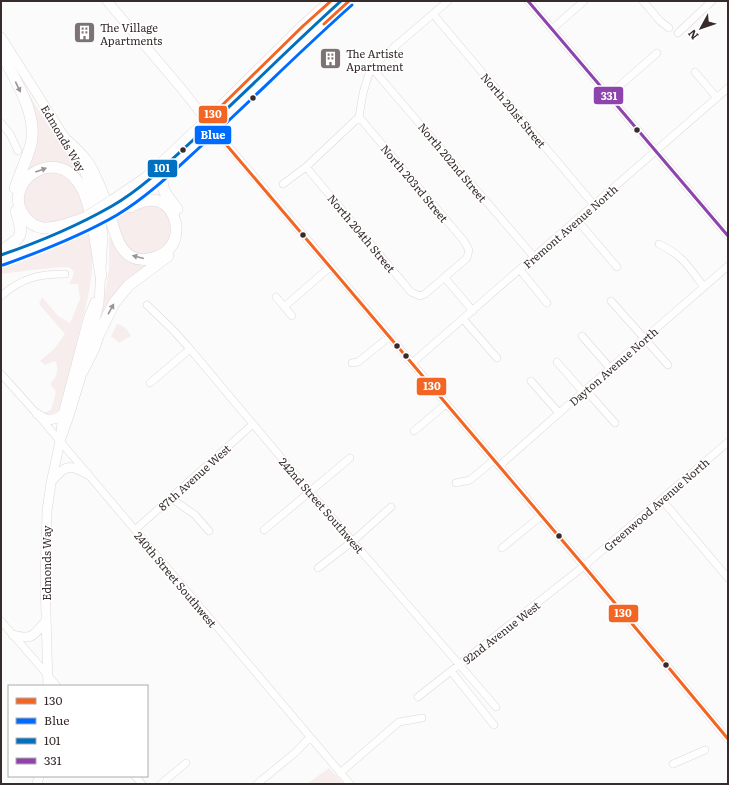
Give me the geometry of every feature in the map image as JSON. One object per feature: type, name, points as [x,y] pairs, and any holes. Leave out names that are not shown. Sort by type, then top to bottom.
[{"type":"highway","points":[[1,260],[30,250],[141,192],[162,175],[303,26],[331,1]]},
{"type":"highway","points":[[114,205],[210,124],[224,119],[299,46],[350,1]]},
{"type":"highway","points":[[1,52],[26,103],[31,117],[32,126],[31,144],[15,189],[15,204],[21,234],[15,242],[1,251]]},
{"type":"highway","points":[[67,141],[85,157],[94,173],[107,206],[117,240],[126,253],[139,258],[151,258],[164,253],[174,241],[177,231],[176,223],[173,215],[165,204],[152,200],[144,200],[121,210],[114,205]]},
{"type":"highway","points":[[86,221],[50,228],[43,228],[36,225],[26,218],[21,211],[19,197],[21,187],[32,173],[50,167],[62,170],[76,179],[82,189],[90,212],[101,276]]},
{"type":"highway","points":[[83,370],[107,316],[118,298],[129,285],[170,255],[180,240],[183,225],[181,216],[165,192],[162,185],[162,175]]},
{"type":"highway","points":[[1,251],[86,221]]},
{"type":"main road","points":[[108,1],[210,124]]},
{"type":"main road","points":[[332,16],[334,7],[340,1]]},
{"type":"main road","name":"Edmonds Way","points":[[1,37],[82,165],[97,203],[103,235],[99,303],[83,370],[60,441],[50,483],[46,525],[45,578],[48,685]]},
{"type":"main road","name":"Edmonds Way","points":[[60,441],[63,414],[93,304],[99,295]]},
{"type":"main road","points":[[37,414],[49,420],[54,420],[63,414]]},
{"type":"main road","points":[[50,483],[59,472],[68,467],[78,468],[87,474]]},
{"type":"main road","points":[[13,635],[27,638],[34,635],[46,621]]},
{"type":"street","points":[[283,184],[306,167],[359,117],[363,93],[371,66],[448,1]]},
{"type":"street","points":[[528,1],[728,236]]},
{"type":"street","points":[[552,29],[584,1]]},
{"type":"street","points":[[643,1],[660,21],[669,28]]},
{"type":"street","points":[[678,33],[712,1]]},
{"type":"street","name":"North 201st Street","points":[[433,14],[594,205]]},
{"type":"street","points":[[609,95],[657,53]]},
{"type":"street","name":"North 202nd Street","points":[[371,66],[534,257]]},
{"type":"street","points":[[695,72],[717,98]]},
{"type":"street","name":"Fremont Avenue North","points":[[412,363],[728,88]]},
{"type":"street","name":"North 203rd Street","points":[[359,117],[464,241],[469,250],[467,258],[445,278]]},
{"type":"street","points":[[1,123],[10,134],[18,151]]},
{"type":"street","points":[[210,124],[584,566],[728,739]]},
{"type":"street","name":"North 204th Street","points":[[306,167],[411,292],[420,296],[426,294],[445,278]]},
{"type":"street","points":[[577,220],[617,266]]},
{"type":"street","points":[[659,244],[672,250],[680,257],[704,287]]},
{"type":"street","points":[[284,307],[330,266]]},
{"type":"street","name":"Dayton Avenue North","points":[[499,466],[728,266]]},
{"type":"street","points":[[520,270],[547,303]]},
{"type":"street","points":[[1,296],[19,283],[29,278],[46,274],[65,274]]},
{"type":"street","points":[[445,278],[473,311]]},
{"type":"street","points":[[276,297],[292,316]]},
{"type":"street","points":[[611,301],[668,365]]},
{"type":"street","name":"242nd Street Southwest","points":[[147,304],[190,349],[310,492],[496,707]]},
{"type":"street","points":[[463,319],[497,358]]},
{"type":"street","points":[[582,336],[610,368]]},
{"type":"street","points":[[352,363],[358,362],[390,337]]},
{"type":"street","points":[[150,383],[190,349]]},
{"type":"street","points":[[557,362],[583,392],[591,396],[615,423]]},
{"type":"street","name":"240th Street Southwest","points":[[1,374],[60,441],[350,784]]},
{"type":"street","points":[[531,381],[558,413]]},
{"type":"street","points":[[414,431],[446,404]]},
{"type":"street","name":"87th Avenue West","points":[[135,530],[253,424]]},
{"type":"street","name":"Greenwood Avenue North","points":[[584,566],[728,442]]},
{"type":"street","points":[[264,530],[350,458]]},
{"type":"street","points":[[456,483],[470,480],[494,460]]},
{"type":"street","points":[[171,498],[195,515],[209,531]]},
{"type":"street","points":[[662,500],[728,578]]},
{"type":"street","points":[[318,568],[353,541],[391,507]]},
{"type":"street","points":[[502,548],[541,516]]},
{"type":"street","name":"92nd Avenue West","points":[[418,697],[584,566]]},
{"type":"street","points":[[1,621],[56,685]]},
{"type":"street","points":[[451,671],[494,725]]},
{"type":"street","points":[[340,773],[399,722],[422,718]]},
{"type":"street","points":[[257,784],[296,752],[310,737]]},
{"type":"street","points":[[673,764],[705,750]]},
{"type":"street","points":[[161,784],[186,763]]},
{"type":"shaded area","points":[[28,93],[70,159],[79,176],[75,174],[29,172],[25,168],[31,154]]},
{"type":"shaded area","points":[[53,172],[61,174],[72,181],[79,192],[86,212],[61,222],[45,224],[30,216],[26,211],[24,206],[25,193],[31,182],[36,177]]},
{"type":"shaded area","points":[[145,204],[158,206],[165,211],[171,224],[170,239],[161,251],[144,256],[127,249],[114,218]]},
{"type":"shaded area","points":[[90,229],[92,272],[88,297],[61,407],[54,413],[47,414],[44,413],[51,410],[56,392],[50,384],[56,376],[57,367],[55,361],[45,365],[40,361],[54,349],[65,334],[39,304],[42,297],[58,316],[70,323],[80,299],[78,284],[69,284],[74,274],[70,268],[66,267],[1,274],[1,267],[44,251]]},
{"type":"shaded area","points":[[109,237],[152,263],[104,313],[102,312],[109,269]]},
{"type":"shaded area","points":[[117,324],[126,328],[131,336],[119,343],[111,336]]},
{"type":"shaded area","points":[[329,768],[344,784],[307,784]]},
{"type":"transit line","name":"130","points":[[331,1],[303,26],[207,120],[218,135],[584,566],[728,739]]},
{"type":"transit line","name":"101","points":[[1,255],[72,227],[112,206],[133,192],[163,168],[210,125],[341,1]]},
{"type":"transit line","name":"130","points":[[324,24],[349,1]]},
{"type":"transit line","name":"331","points":[[528,1],[728,236]]},
{"type":"transit line","name":"Blue","points":[[3,265],[47,249],[89,230],[117,215],[139,200],[160,184],[352,5]]},
{"type":"place","name":"The Village Apartments","points":[[84,33]]},
{"type":"place","name":"The Artiste Apartment","points":[[330,59]]}]
